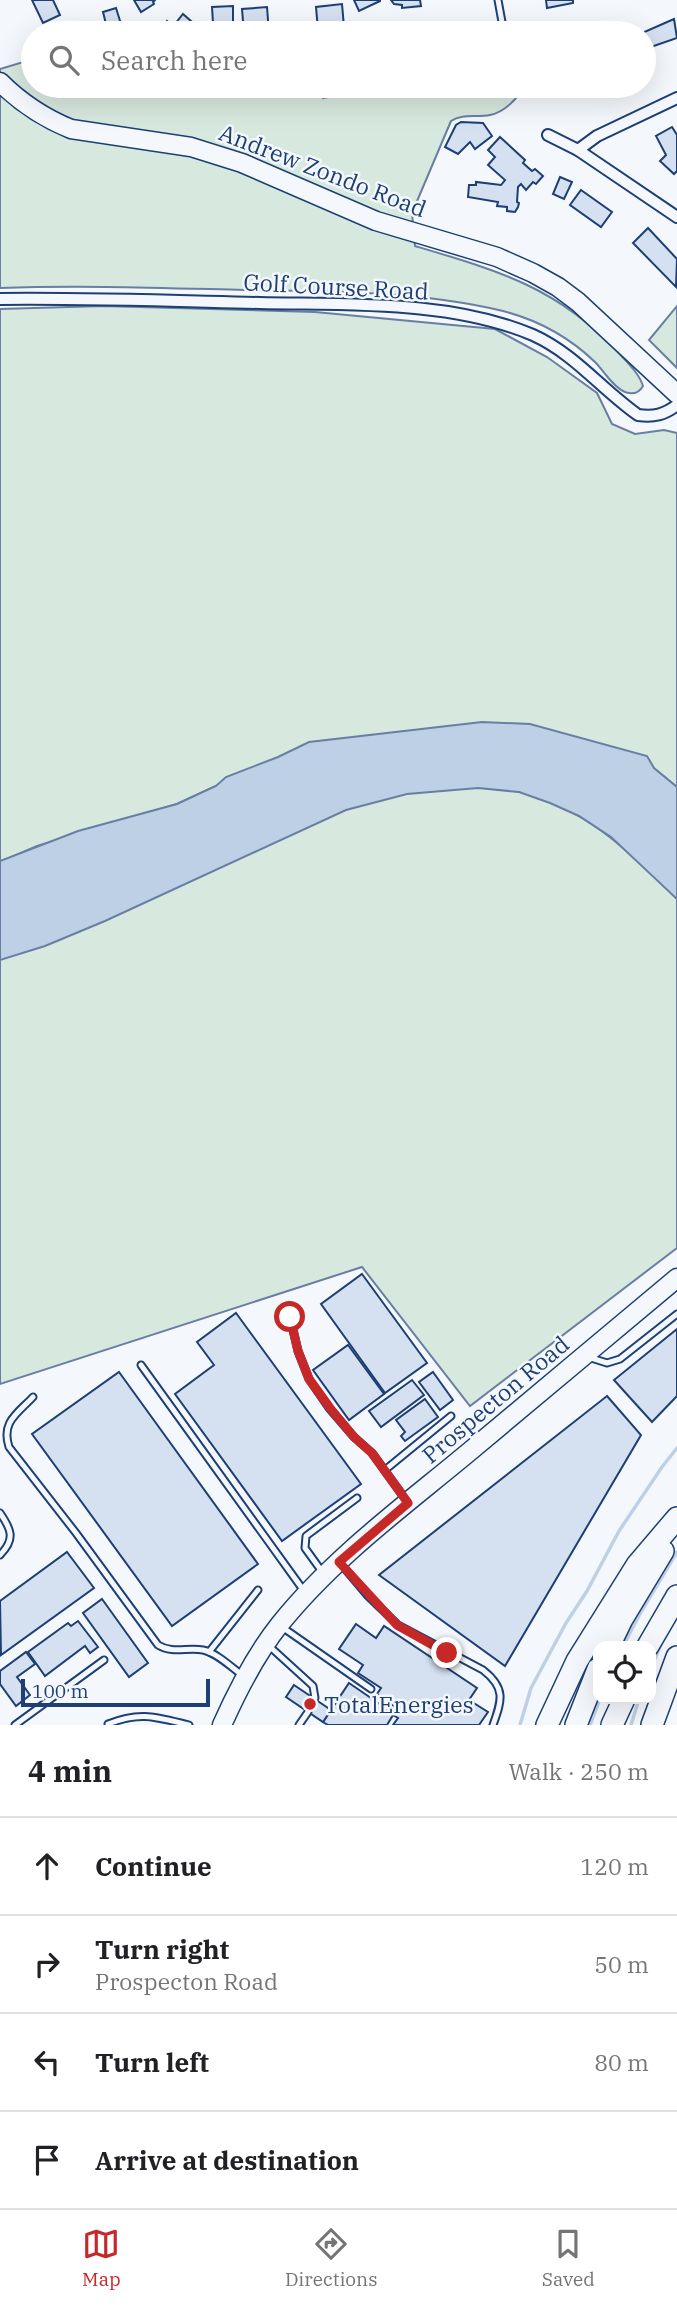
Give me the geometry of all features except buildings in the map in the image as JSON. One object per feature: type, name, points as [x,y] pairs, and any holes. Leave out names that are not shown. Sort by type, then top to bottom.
[{"type":"highway","points":[[547,1725],[577,1661],[637,1565],[677,1518]]},
{"type":"highway","points":[[611,1641],[677,1528]]},
{"type":"highway","points":[[652,1641],[677,1596]]},
{"type":"highway","points":[[652,1725],[677,1657]]},
{"type":"highway","points":[[576,1725],[593,1682]]},
{"type":"highway","points":[[612,1725],[622,1704]]},
{"type":"main road","name":"Andrew Zondo Road","points":[[0,82],[29,107],[71,129],[191,147],[229,159],[376,221],[497,257],[533,273],[578,302],[677,394]]},
{"type":"main road","name":"Prospecton Road","points":[[222,1725],[245,1677],[266,1643],[324,1575],[677,1279]]},
{"type":"street","points":[[578,150],[597,136],[677,98]]},
{"type":"street","points":[[548,135],[578,150],[677,217]]},
{"type":"street","name":"Golf Course Road","points":[[0,299],[176,300],[387,306],[451,314],[494,322],[531,334],[558,347],[638,415],[652,417],[667,413],[677,405]]},
{"type":"lane","points":[[498,0],[502,21]]},
{"type":"lane","points":[[585,1355],[600,1362],[614,1362],[677,1314]]},
{"type":"lane","points":[[290,1317],[298,1351],[309,1379],[330,1408],[385,1470],[408,1503]]},
{"type":"lane","points":[[141,1365],[306,1593]]},
{"type":"lane","points":[[33,1397],[8,1423],[6,1430],[9,1447],[158,1646],[175,1651],[209,1652],[245,1677]]},
{"type":"lane","points":[[385,1470],[451,1416]]},
{"type":"lane","points":[[324,1575],[305,1548],[306,1536],[356,1498]]},
{"type":"lane","points":[[0,1513],[10,1528],[10,1542],[0,1555]]},
{"type":"lane","points":[[339,1562],[397,1625],[483,1670],[494,1679],[500,1698],[493,1725]]},
{"type":"lane","points":[[209,1652],[258,1590]]},
{"type":"lane","points":[[279,1625],[371,1689]]},
{"type":"lane","points":[[266,1643],[313,1686],[315,1698]]},
{"type":"lane","points":[[15,1725],[104,1660]]},
{"type":"lane","points":[[301,1725],[308,1712]]},
{"type":"lane","points":[[108,1724],[129,1716],[158,1717],[189,1725]]},
{"type":"shaded area","points":[[21,63],[21,98],[516,98],[496,113],[460,117],[451,121],[412,213],[415,246],[499,273],[548,296],[594,329],[632,367],[643,386],[633,393],[621,390],[575,345],[528,319],[503,311],[439,299],[309,291],[0,288],[0,69]]},
{"type":"shaded area","points":[[103,306],[315,312],[495,329],[547,357],[597,393],[612,424],[635,434],[664,430],[677,433],[677,787],[646,762],[246,772],[177,804],[37,846],[0,862],[0,309]]},
{"type":"shaded area","points":[[677,306],[677,368],[649,340]]},
{"type":"shaded area","points":[[451,786],[520,792],[566,809],[606,834],[677,899],[677,1248],[470,1406],[362,1267],[0,1384],[0,957],[216,859],[384,794]]},
{"type":"water","points":[[482,722],[530,724],[647,756],[654,768],[677,787],[677,899],[611,837],[579,816],[550,803],[519,792],[478,788],[407,794],[346,810],[105,921],[45,946],[0,960],[0,861],[78,831],[177,804],[216,786],[226,777],[309,742]]},
{"type":"waterway","points":[[520,1725],[531,1688],[566,1623],[587,1591],[619,1531],[677,1448]]},
{"type":"waterway","points":[[626,1641],[677,1552]]},
{"type":"waterway","points":[[656,1656],[661,1644]]},
{"type":"waterway","points":[[590,1725],[598,1704]]},
{"type":"waterway","points":[[631,1725],[637,1704]]},
{"type":"place","name":"TotalEnergies","points":[[310,1704]]},
{"type":"route","points":[[290,1317],[298,1351],[309,1379],[354,1437],[372,1453],[408,1503],[339,1562],[397,1625],[447,1653]]}]
